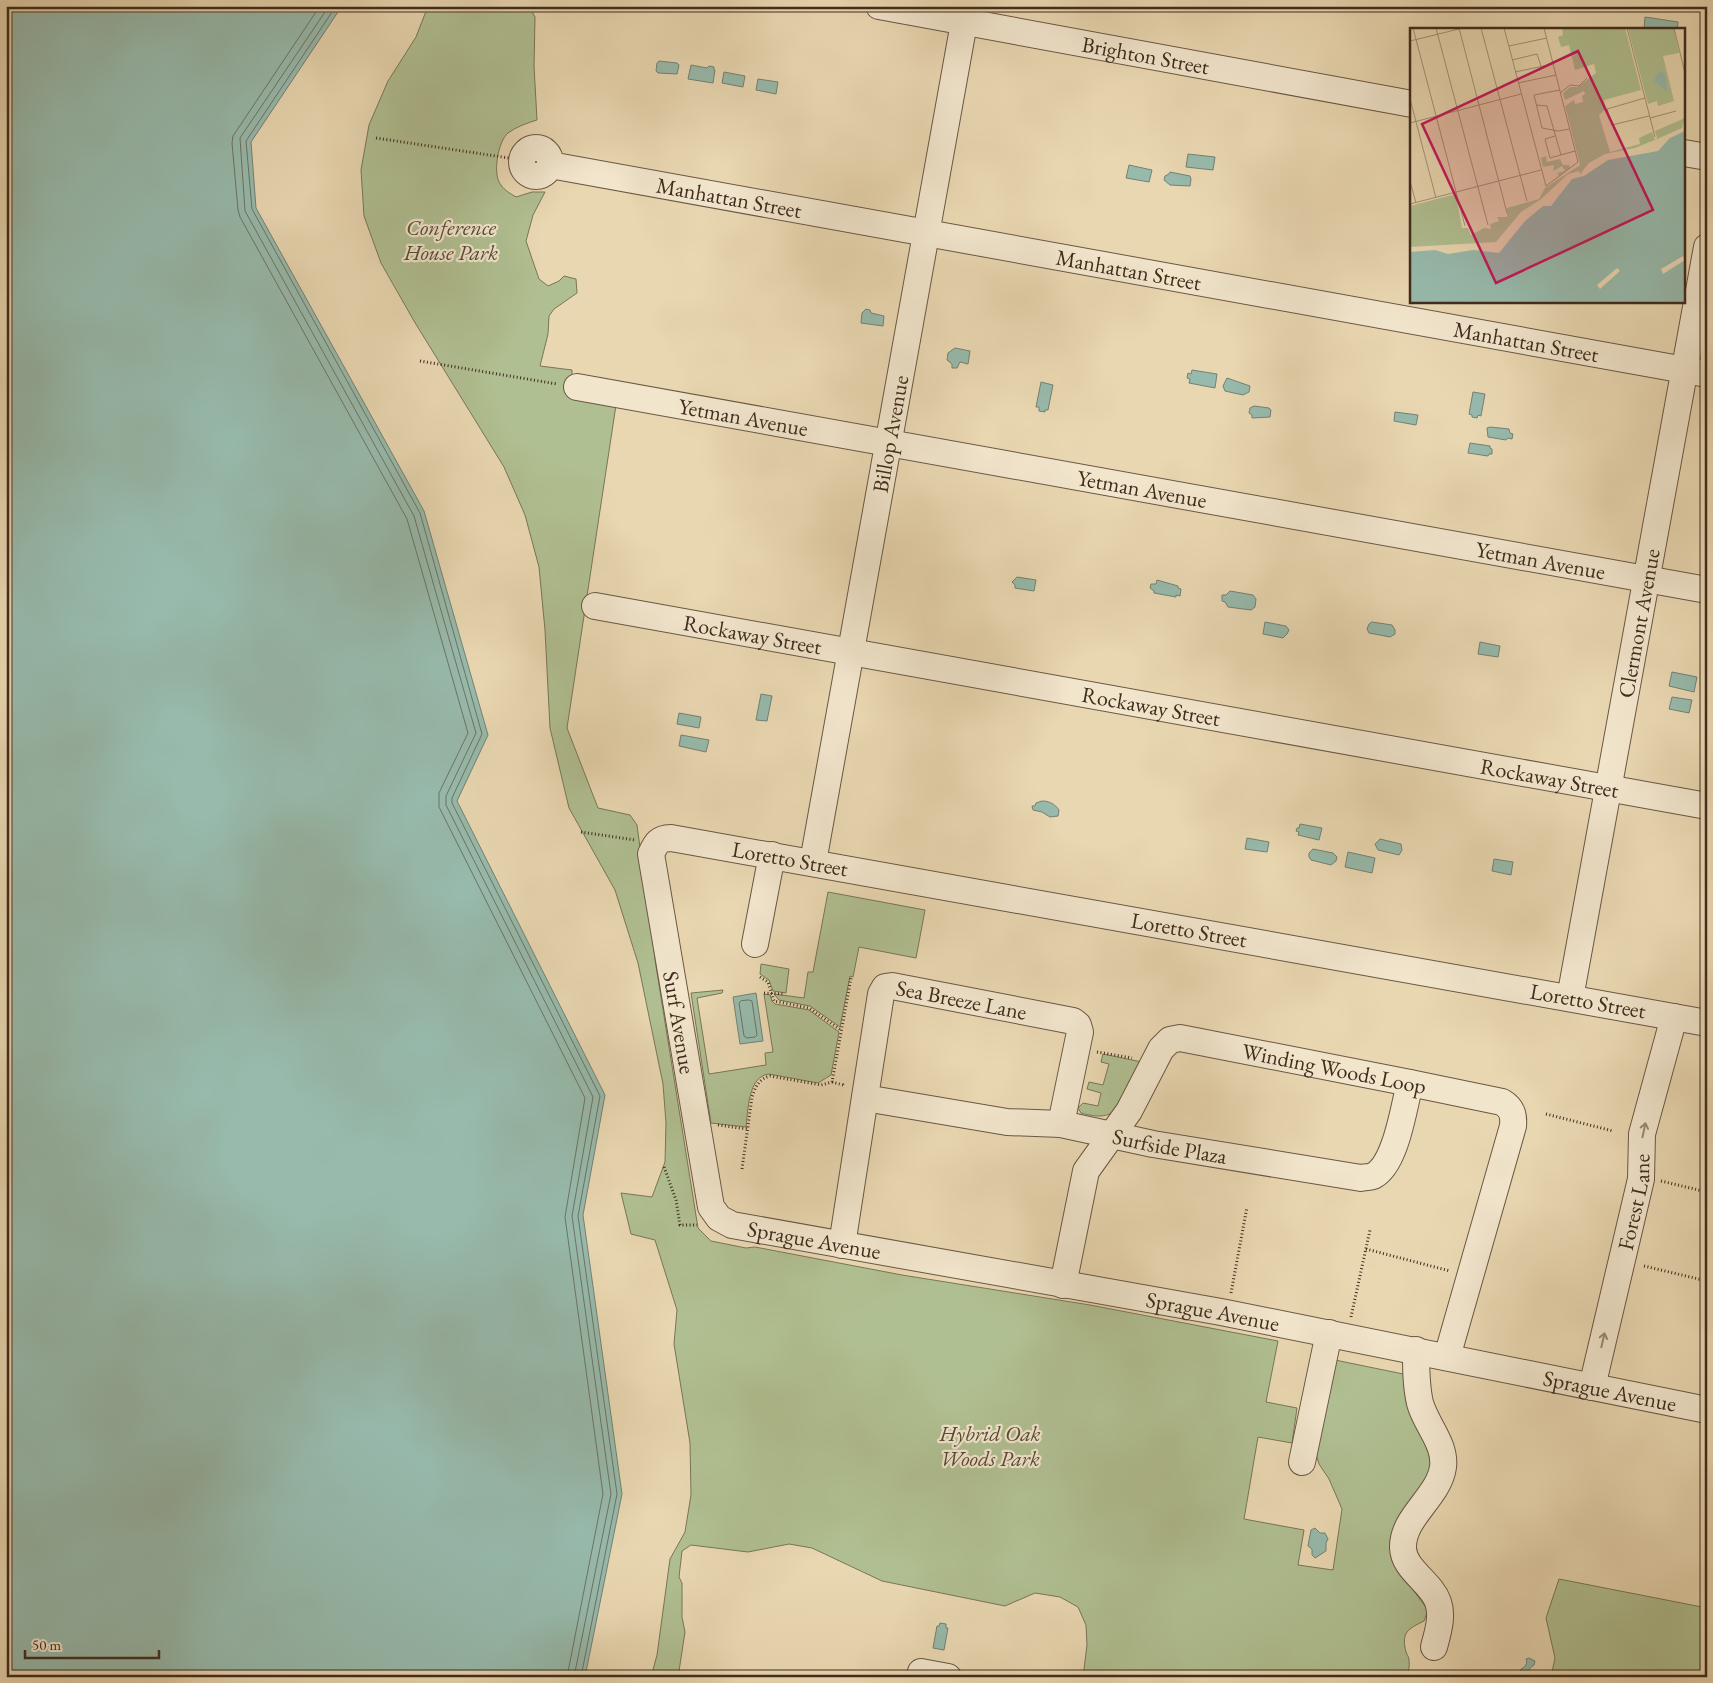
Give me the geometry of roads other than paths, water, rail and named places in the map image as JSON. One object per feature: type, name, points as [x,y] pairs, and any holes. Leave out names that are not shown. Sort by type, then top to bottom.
[{"type":"street","name":"Brighton Street","points":[[878,6],[966,15],[1410,104]]},
{"type":"street","name":"Billop Avenue","points":[[813,862],[966,15]]},
{"type":"street","points":[[1686,153],[1707,157]]},
{"type":"street","name":"Manhattan Street","points":[[550,165],[1696,372]]},
{"type":"street","name":"Clermont Avenue","points":[[1570,998],[1646,579],[1696,372],[1707,247]]},
{"type":"street","name":"Yetman Avenue","points":[[577,387],[1707,590]]},
{"type":"street","name":"Rockaway Street","points":[[595,606],[1707,806]]},
{"type":"street","name":"Loretto Street","points":[[663,840],[813,862],[1707,1023]]},
{"type":"street","name":"Surf Avenue","points":[[663,840],[652,854],[711,1207],[719,1218]]},
{"type":"street","points":[[756,944],[772,855]]},
{"type":"street","name":"Sea Breeze Lane","points":[[842,1245],[881,994],[885,987],[892,986],[1073,1021],[1078,1025],[1080,1032],[1061,1124]]},
{"type":"street","name":"Forest Lane","points":[[1592,1387],[1641,1179],[1642,1134],[1674,1017]]},
{"type":"street","name":"Winding Woods Loop","points":[[1063,1285],[1086,1171],[1129,1111],[1161,1049],[1170,1040],[1180,1038],[1502,1102],[1512,1111],[1514,1118],[1513,1126],[1447,1357]]},
{"type":"street","name":"Surfside Plaza","points":[[865,1098],[1006,1122],[1061,1124],[1153,1144],[1362,1178],[1373,1176],[1383,1168],[1392,1153],[1410,1083]]},
{"type":"street","name":"Sprague Avenue","points":[[719,1218],[732,1225],[1221,1312],[1592,1387],[1706,1405]]},
{"type":"street","points":[[1302,1462],[1329,1333]]},
{"type":"street","points":[[1416,1350],[1420,1404],[1442,1450],[1444,1464],[1439,1481],[1410,1524],[1403,1547],[1404,1555],[1432,1591],[1438,1603],[1439,1625],[1434,1647]]},
{"type":"street","points":[[921,1675],[948,1677]]},
{"type":"water","points":[[6,6],[342,6],[251,142],[256,208],[424,511],[488,735],[457,801],[605,1095],[583,1215],[622,1494],[585,1677],[6,1677]]},
{"type":"water","points":[[1645,17],[1678,22],[1677,28],[1644,28]]},
{"type":"water","points":[[659,61],[677,63],[679,65],[677,74],[658,73],[656,71]]},
{"type":"water","points":[[691,65],[707,68],[709,66],[714,67],[713,83],[688,79]]},
{"type":"water","points":[[724,72],[745,76],[743,87],[722,83]]},
{"type":"water","points":[[758,79],[778,82],[776,94],[756,90]]},
{"type":"water","points":[[1188,154],[1215,157],[1213,170],[1186,167]]},
{"type":"water","points":[[1129,165],[1152,170],[1149,182],[1126,178]]},
{"type":"water","points":[[1170,172],[1190,176],[1190,186],[1170,185],[1164,180],[1165,176]]},
{"type":"water","points":[[866,309],[870,310],[871,313],[884,316],[883,326],[861,323],[862,313]]},
{"type":"water","points":[[955,348],[970,351],[968,364],[960,362],[957,368],[952,368],[952,364],[947,360],[948,353]]},
{"type":"water","points":[[1192,370],[1217,374],[1215,388],[1189,383],[1188,373],[1191,374]]},
{"type":"water","points":[[1227,378],[1250,386],[1249,392],[1243,395],[1225,391],[1223,386]]},
{"type":"water","points":[[1041,382],[1053,385],[1048,410],[1045,410],[1045,412],[1039,411],[1039,407],[1036,407]]},
{"type":"water","points":[[1473,392],[1485,394],[1481,416],[1478,415],[1477,418],[1469,414]]},
{"type":"water","points":[[1254,406],[1269,408],[1271,410],[1270,417],[1252,418],[1252,415],[1249,413],[1250,408]]},
{"type":"water","points":[[1395,412],[1418,415],[1416,425],[1394,421]]},
{"type":"water","points":[[1487,428],[1509,429],[1510,433],[1513,434],[1512,439],[1488,437]]},
{"type":"water","points":[[1470,443],[1490,446],[1492,454],[1488,456],[1468,453]]},
{"type":"water","points":[[1017,577],[1036,580],[1034,591],[1015,588],[1012,582]]},
{"type":"water","points":[[1157,580],[1178,586],[1181,589],[1180,596],[1154,593],[1150,588],[1151,584],[1156,584]]},
{"type":"water","points":[[1230,591],[1253,595],[1256,599],[1255,607],[1251,610],[1228,607],[1222,601],[1222,595],[1226,595]]},
{"type":"water","points":[[1265,622],[1286,626],[1289,630],[1283,638],[1263,634]]},
{"type":"water","points":[[1372,622],[1392,625],[1395,634],[1390,637],[1369,633],[1367,629]]},
{"type":"water","points":[[1480,642],[1500,646],[1498,657],[1478,654]]},
{"type":"water","points":[[1672,672],[1697,677],[1694,692],[1669,686]]},
{"type":"water","points":[[761,694],[772,696],[767,721],[756,720]]},
{"type":"water","points":[[1672,697],[1692,700],[1689,713],[1669,709]]},
{"type":"water","points":[[679,713],[701,717],[699,728],[677,724]]},
{"type":"water","points":[[681,735],[709,740],[706,752],[679,746]]},
{"type":"water","points":[[1042,801],[1056,806],[1059,810],[1058,816],[1050,817],[1042,812],[1033,810],[1032,806]]},
{"type":"water","points":[[1300,824],[1322,828],[1319,840],[1298,835],[1299,832],[1296,831]]},
{"type":"water","points":[[1247,838],[1269,842],[1267,852],[1245,849]]},
{"type":"water","points":[[1380,839],[1401,844],[1402,850],[1399,855],[1378,850],[1375,844]]},
{"type":"water","points":[[1313,849],[1333,853],[1337,857],[1336,861],[1331,865],[1311,860],[1309,853]]},
{"type":"water","points":[[1348,852],[1375,858],[1372,873],[1345,867]]},
{"type":"water","points":[[1494,859],[1513,862],[1511,875],[1492,871]]},
{"type":"water","points":[[756,993],[763,1041],[740,1044],[733,997]]},
{"type":"water","points":[[1315,1528],[1320,1533],[1325,1533],[1328,1539],[1326,1551],[1315,1558],[1312,1555],[1312,1549],[1308,1546],[1311,1530]]},
{"type":"water","points":[[940,1623],[946,1624],[946,1628],[948,1628],[944,1650],[933,1648],[937,1626]]},
{"type":"water","points":[[1529,1658],[1535,1661],[1534,1665],[1529,1669],[1530,1677],[1518,1677],[1521,1669],[1526,1664],[1526,1659]]},
{"type":"park label","name":"Conference House Park","points":[[451,240]]},
{"type":"park label","name":"Hybrid Oak Woods Park","points":[[990,1446]]}]
